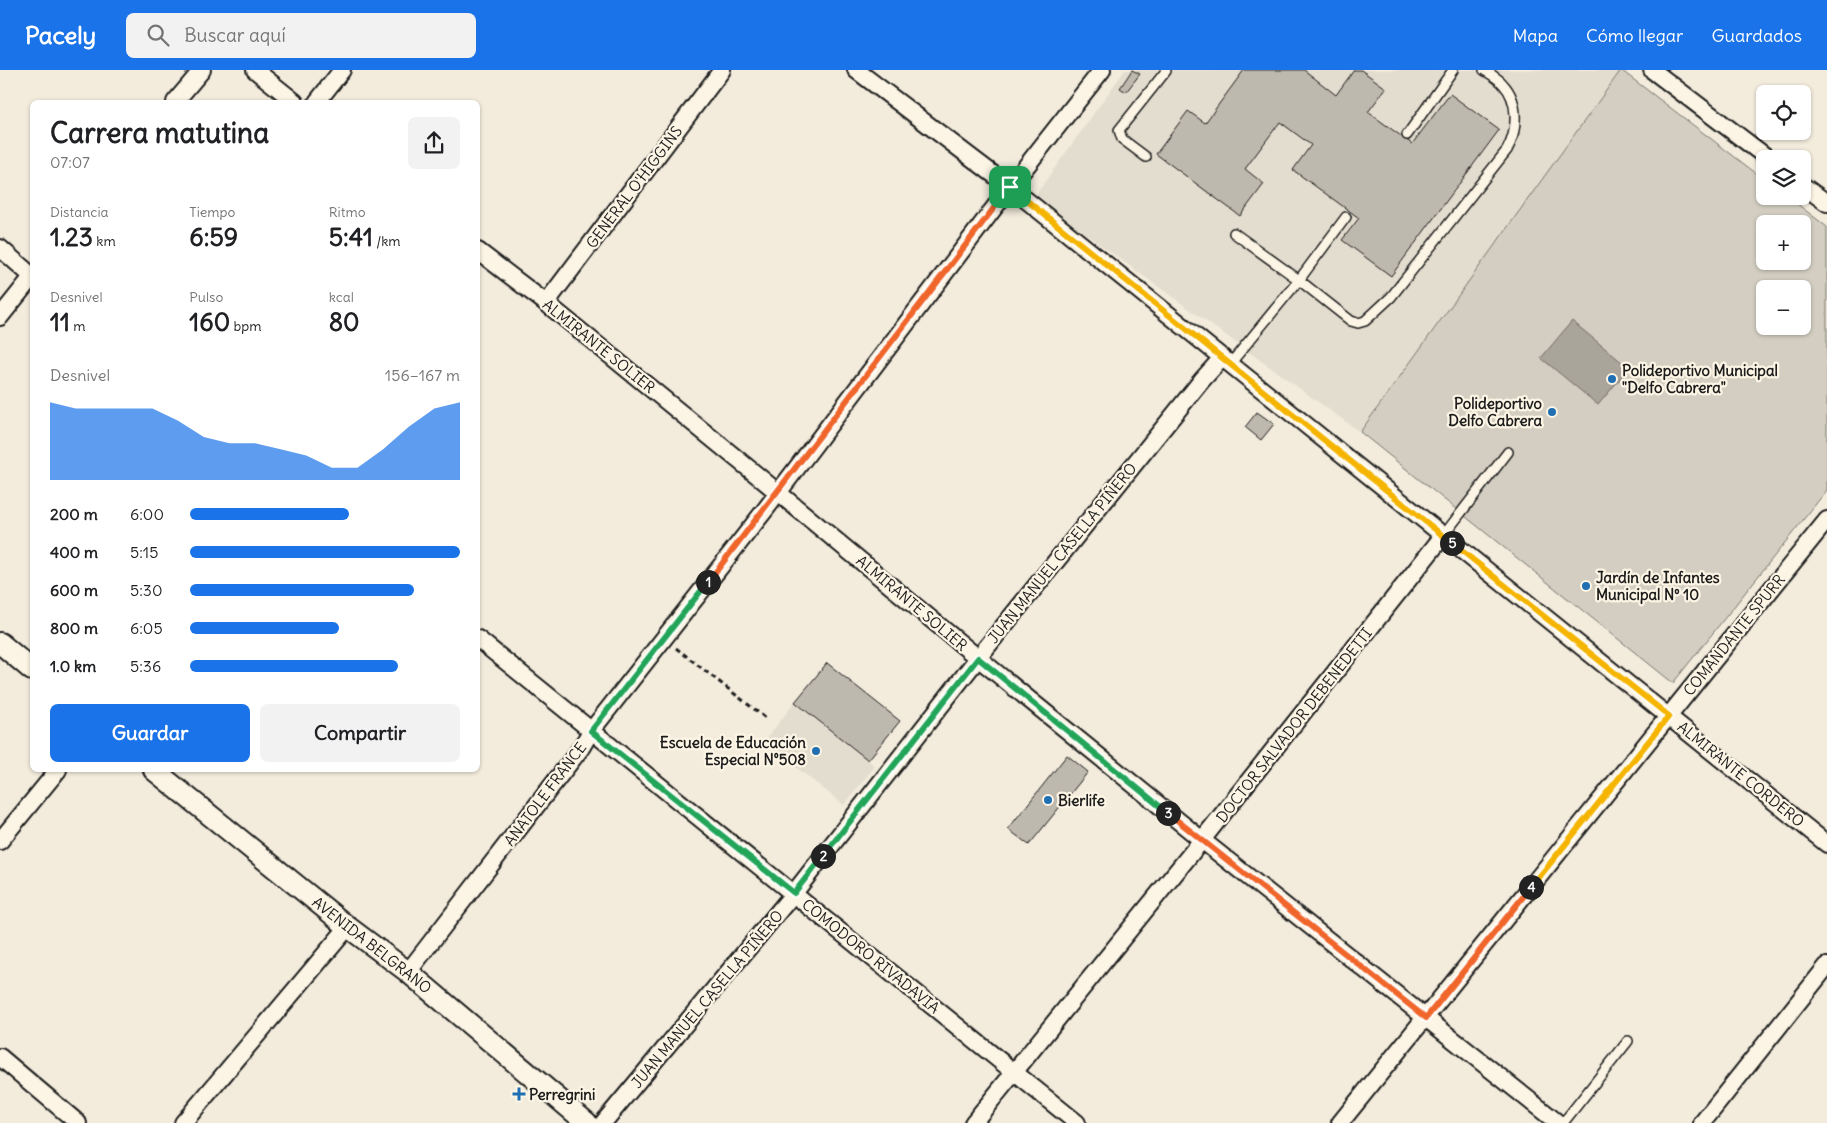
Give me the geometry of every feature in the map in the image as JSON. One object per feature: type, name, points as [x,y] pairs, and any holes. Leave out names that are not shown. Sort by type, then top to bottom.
[{"type":"street","points":[[178,100],[202,70]]},
{"type":"street","points":[[255,70],[292,100]]},
{"type":"street","points":[[319,100],[342,70]]},
{"type":"street","name":"GENERAL O'HIGGINS","points":[[546,303],[722,70]]},
{"type":"street","name":"ALMIRANTE CORDERO","points":[[856,70],[1010,187],[1827,844]]},
{"type":"street","name":"ANATOLE FRANCE","points":[[408,972],[581,748],[591,731],[1102,70]]},
{"type":"street","points":[[1652,70],[1757,150]]},
{"type":"street","points":[[1811,191],[1827,203]]},
{"type":"street","points":[[0,248],[30,274]]},
{"type":"street","name":"ALMIRANTE SOLIER","points":[[480,254],[546,303],[778,491],[978,658],[1202,840],[1558,1123]]},
{"type":"street","points":[[0,317],[30,279]]},
{"type":"street","name":"JUAN MANUEL CASELLA PIÑERO","points":[[603,1123],[794,893],[978,658],[1196,387],[1226,361]]},
{"type":"street","name":"COMANDANTE SPURR","points":[[1340,1123],[1827,520]]},
{"type":"street","name":"DOCTOR SALVADOR DEBENEDETTI","points":[[973,1123],[1202,840],[1444,536]]},
{"type":"street","name":"COMODORO RIVADAVIA","points":[[480,641],[1077,1123]]},
{"type":"street","points":[[0,643],[30,668]]},
{"type":"street","points":[[0,841],[56,772]]},
{"type":"street","name":"AVENIDA BELGRANO","points":[[156,772],[348,927],[408,972],[587,1123]]},
{"type":"street","points":[[184,1123],[348,927]]},
{"type":"street","points":[[1702,1123],[1827,966]]},
{"type":"street","points":[[0,1057],[78,1123]]},
{"type":"lane","points":[[1146,158],[1122,139],[1120,130],[1166,70]]},
{"type":"lane","points":[[1407,135],[1453,70]]},
{"type":"lane","points":[[1234,233],[1352,321],[1365,321],[1391,297],[1507,150],[1511,142],[1515,120],[1509,93],[1502,83],[1484,70]]},
{"type":"lane","points":[[1226,361],[1299,280],[1346,217]]},
{"type":"lane","points":[[1444,536],[1508,452]]},
{"type":"lane","points":[[1563,1123],[1628,1040]]},
{"type":"path","points":[[664,639],[768,720]]},
{"type":"shaded area","points":[[1125,70],[1621,70],[1360,432],[1034,197]]},
{"type":"shaded area","name":"Polideportivo Municipal \"Delfo Cabrera\"","points":[[1621,70],[1756,173],[1756,205],[1799,205],[1827,227],[1827,490],[1673,683],[1360,432]]},
{"type":"shaded area","points":[[1572,321],[1629,368],[1598,405],[1541,358]]},
{"type":"shaded area","name":"Escuela de Educación Especial N°508","points":[[795,702],[875,766],[844,805],[764,742]]},
{"type":"building","points":[[1132,70],[1140,74],[1126,92],[1120,88]]},
{"type":"building","points":[[1244,70],[1304,70],[1336,95],[1354,70],[1361,70],[1386,88],[1368,112],[1412,144],[1450,94],[1499,130],[1391,276],[1342,240],[1359,218],[1293,170],[1311,145],[1280,122],[1245,169],[1264,184],[1240,216],[1156,154],[1188,111],[1205,123]]},
{"type":"building","points":[[1257,412],[1274,424],[1261,440],[1245,427]]},
{"type":"building","points":[[827,663],[900,721],[868,760],[795,702]]},
{"type":"building","name":"Bierlife","points":[[1067,755],[1088,772],[1029,845],[1008,829]]},
{"type":"place","name":"Polideportivo Municipal \"Delfo Cabrera\"","points":[[1612,379]]},
{"type":"place","name":"Polideportivo Delfo Cabrera","points":[[1552,412]]},
{"type":"place","name":"Jardín de Infantes Municipal Nº 10","points":[[1586,586]]},
{"type":"place","name":"Escuela de Educación Especial N°508","points":[[816,751]]},
{"type":"place","name":"Bierlife","points":[[1048,800]]},
{"type":"place","name":"Perregrini","points":[[519,1094]]},
{"type":"route","points":[[1010,187],[1669,716],[1426,1018],[1202,840],[978,658],[794,893],[591,731],[765,510],[1010,187]]}]
